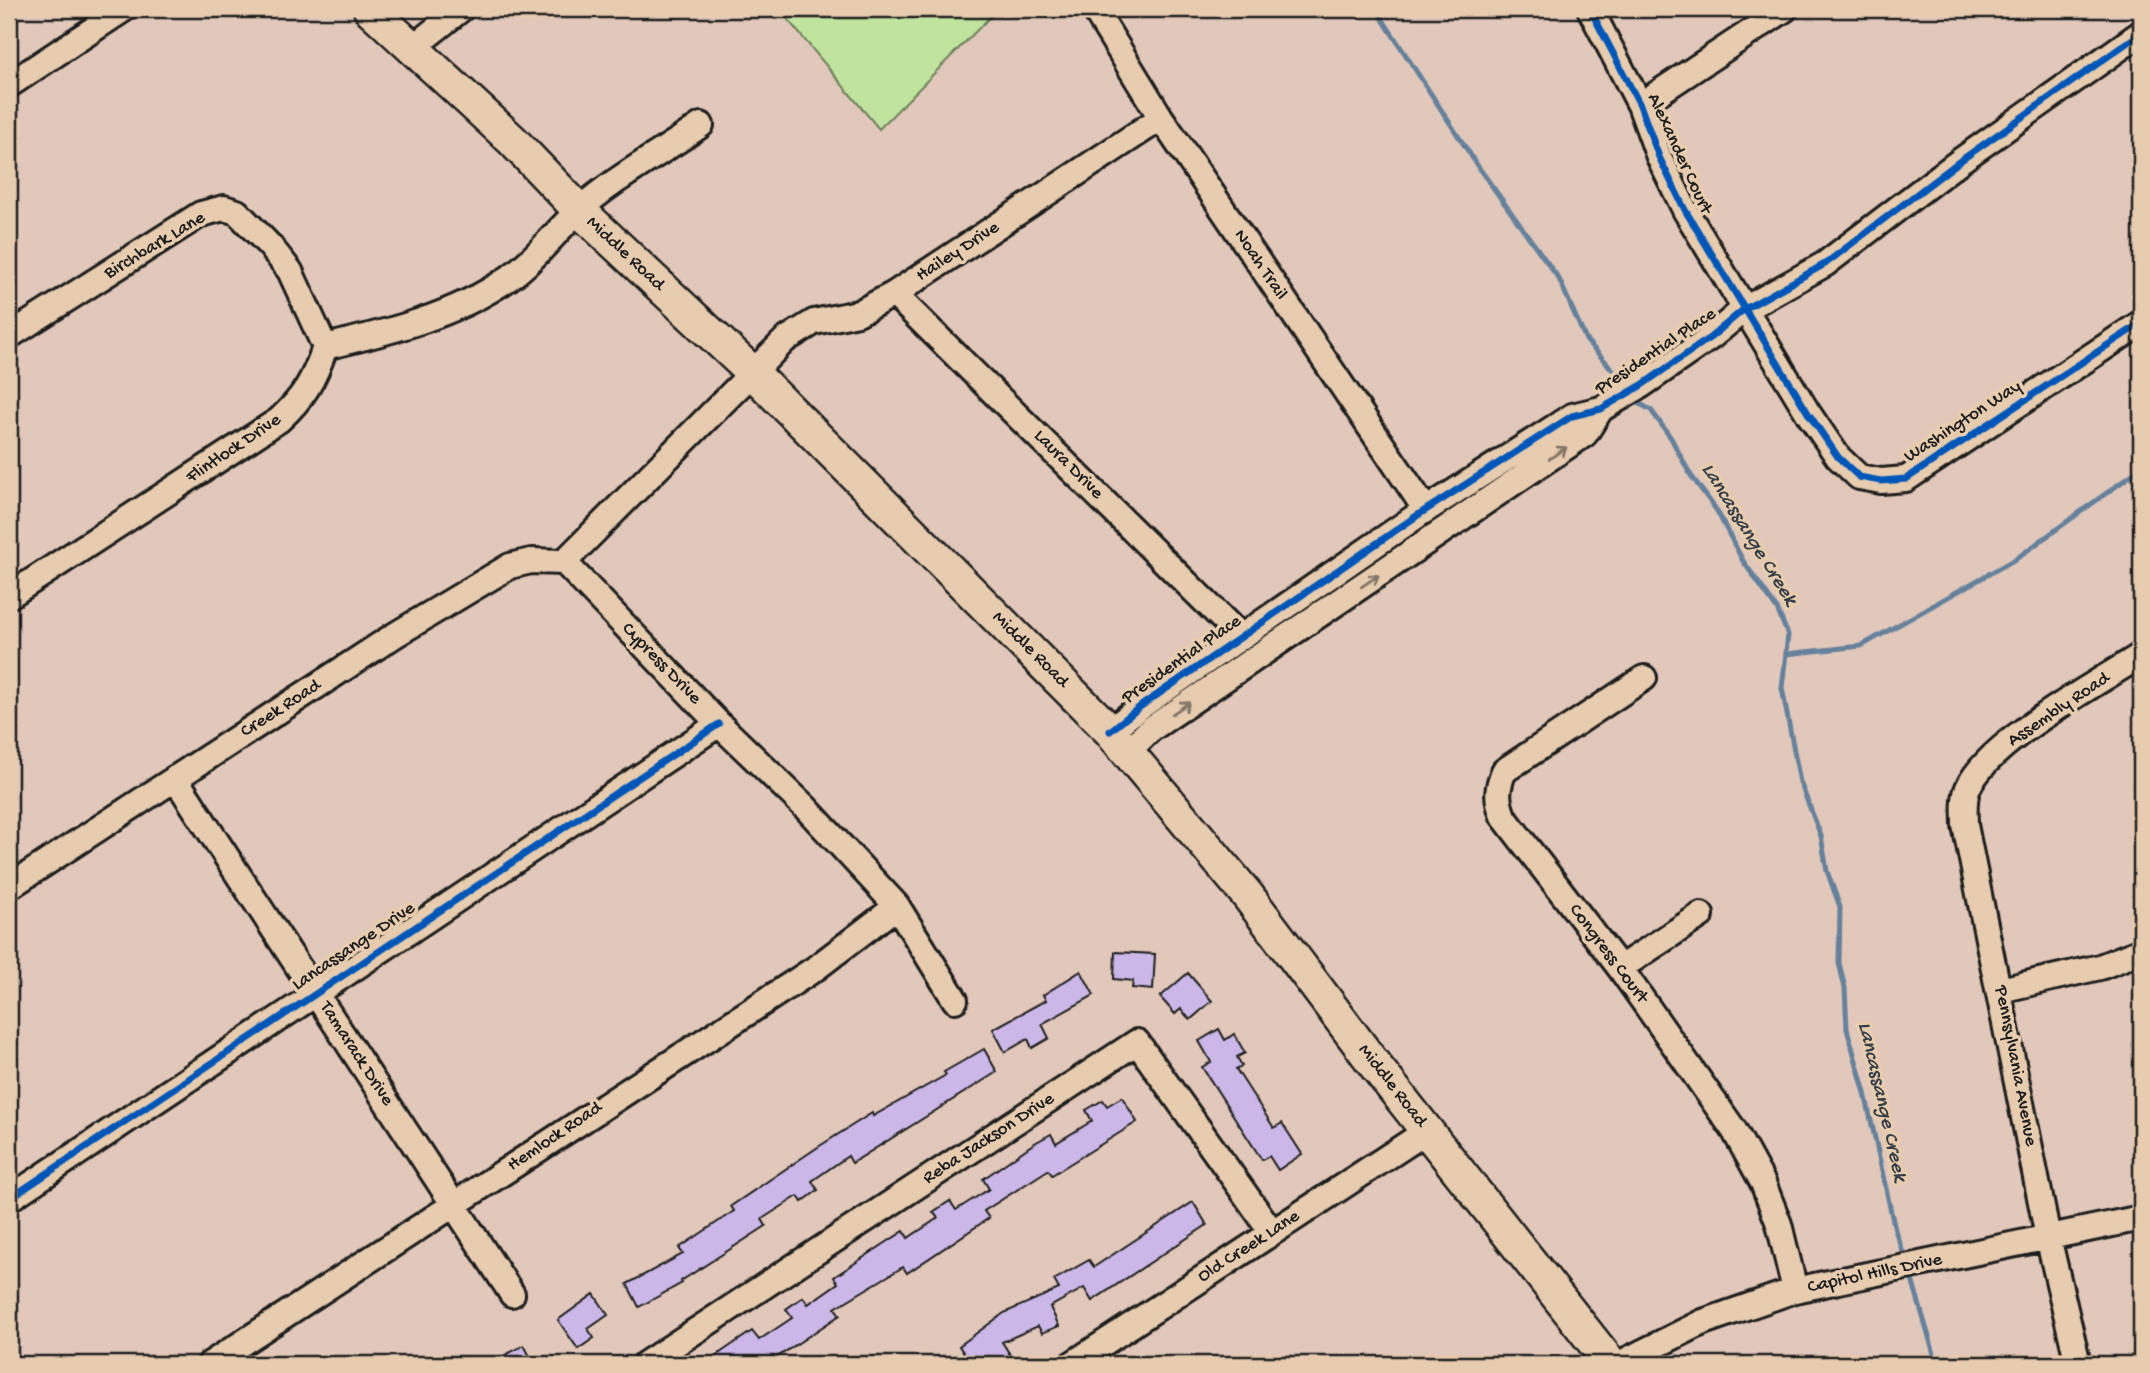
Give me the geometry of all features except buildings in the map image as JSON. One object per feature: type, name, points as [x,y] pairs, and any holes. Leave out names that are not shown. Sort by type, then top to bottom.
[{"type":"main road","name":"Middle Road","points":[[370,9],[512,140],[579,210],[754,374],[1119,741],[1248,896],[1427,1131],[1611,1364]]},
{"type":"street","points":[[9,85],[124,9]]},
{"type":"street","name":"Alexander Court","points":[[1590,9],[1640,104],[1664,168],[1743,310]]},
{"type":"street","points":[[1640,104],[1785,9]]},
{"type":"street","points":[[412,48],[445,14]]},
{"type":"street","name":"Noah Trail","points":[[1100,18],[1161,118],[1426,510]]},
{"type":"street","name":"Presidential Place","points":[[1119,741],[1241,637],[1426,510],[1572,416],[1609,404],[1642,385],[1711,337],[1743,310],[1825,264],[1960,161],[2141,33]]},
{"type":"street","name":"Hailey Drive","points":[[754,374],[785,340],[814,323],[858,313],[894,294],[1161,118]]},
{"type":"street","points":[[325,347],[401,329],[480,295],[508,279],[535,257],[579,210],[701,125]]},
{"type":"street","name":"Birchbark Lane","points":[[9,337],[201,214],[224,208],[237,212],[290,271],[325,347]]},
{"type":"street","name":"Laura Drive","points":[[894,294],[1241,637]]},
{"type":"street","name":"Washington Way","points":[[1743,310],[1838,457],[1859,477],[1881,481],[1906,479],[2141,323]]},
{"type":"street","name":"Flintlock Drive","points":[[9,596],[279,420],[301,400],[316,373],[325,347]]},
{"type":"street","points":[[564,562],[754,374]]},
{"type":"street","name":"Presidential Place","points":[[1119,741],[1151,729],[1585,434],[1609,404]]},
{"type":"street","name":"Creek Road","points":[[9,887],[395,635],[510,566],[531,561],[564,562]]},
{"type":"street","name":"Cypress Drive","points":[[564,562],[719,724],[805,807],[897,906],[955,1000]]},
{"type":"street","name":"Assembly Road","points":[[1980,770],[2007,743],[2141,655]]},
{"type":"street","name":"Congress Court","points":[[1644,678],[1522,756],[1504,771],[1497,788],[1498,804],[1503,816],[1620,968],[1734,1130],[1763,1183],[1779,1224],[1795,1290]]},
{"type":"street","name":"Lancassange Drive","points":[[9,1199],[719,724]]},
{"type":"street","name":"Pennsylvania Avenue","points":[[1980,770],[1968,789],[1965,825],[2048,1237],[2078,1364]]},
{"type":"street","name":"Tamarack Drive","points":[[175,778],[512,1294]]},
{"type":"street","name":"Hemlock Road","points":[[210,1364],[816,968],[897,906]]},
{"type":"street","points":[[1620,968],[1701,915]]},
{"type":"street","points":[[2000,990],[2100,967],[2141,951]]},
{"type":"street","name":"Reba Jackson Drive","points":[[645,1364],[1138,1042],[1272,1232]]},
{"type":"street","name":"Old Creek Lane","points":[[1072,1364],[1427,1131]]},
{"type":"street","name":"Capitol Hills Drive","points":[[1619,1364],[1703,1322],[1795,1290],[2141,1218]]},
{"type":"green space","points":[[779,9],[998,9],[879,129]]},
{"type":"waterway","name":"Lancassange Creek","points":[[1376,9],[1479,168],[1559,279],[1586,340],[1612,369],[1625,389]]},
{"type":"waterway","name":"Lancassange Creek","points":[[1633,400],[1651,410],[1671,438],[1690,474],[1717,511],[1743,561],[1777,609],[1788,635],[1782,688],[1800,782],[1821,836],[1827,871],[1840,907],[1839,963],[1845,988],[1847,1029],[1865,1093],[1895,1230],[1906,1261]]},
{"type":"waterway","points":[[1786,654],[1861,646],[2017,558],[2141,468]]},
{"type":"waterway","name":"Lancassange Creek","points":[[1910,1273],[1937,1364]]},
{"type":"cycle path","points":[[1590,9],[1640,105],[1659,157],[1685,210],[1808,413],[1838,457],[1859,477],[1881,481],[1906,479],[2141,323]]},
{"type":"cycle path","points":[[1110,731],[1141,706],[1418,515],[1572,416],[1601,409],[1642,385],[1711,337],[1743,310],[1825,264],[1960,161],[2141,33]]},
{"type":"cycle path","points":[[9,1199],[719,724]]}]
